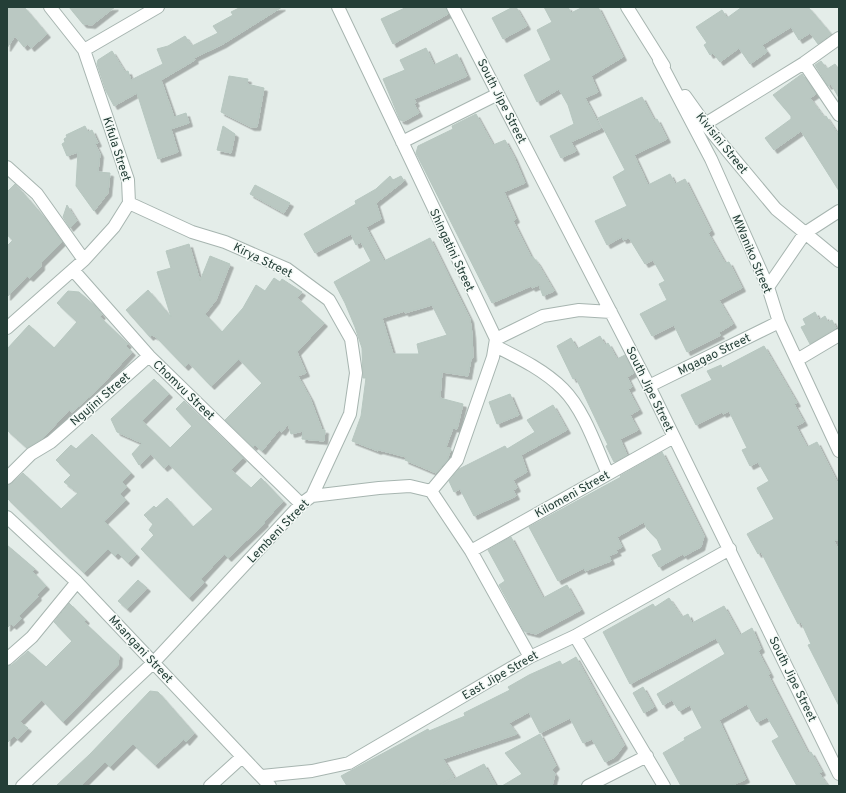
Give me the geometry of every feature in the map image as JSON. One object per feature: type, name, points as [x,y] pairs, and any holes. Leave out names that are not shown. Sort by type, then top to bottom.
[{"type":"street","name":"Kifula Street","points":[[50,7],[84,50],[128,180],[129,203]]},
{"type":"street","points":[[84,50],[158,7]]},
{"type":"street","name":"Shingatini Street","points":[[338,7],[496,342]]},
{"type":"street","name":"South Jipe Street","points":[[453,7],[649,386],[839,774]]},
{"type":"street","name":"Kivisini Street","points":[[627,7],[659,60],[705,124],[776,209],[839,261]]},
{"type":"street","points":[[705,124],[804,63],[839,38]]},
{"type":"street","name":"MWaniko Street","points":[[659,60],[711,159],[768,287],[779,322],[839,451]]},
{"type":"street","points":[[804,63],[839,115]]},
{"type":"street","points":[[402,142],[498,94]]},
{"type":"street","points":[[7,167],[37,194],[84,260]]},
{"type":"street","points":[[7,328],[84,260],[114,227],[129,203]]},
{"type":"street","name":"Kirya Street","points":[[129,203],[192,232],[225,242],[287,269],[329,300],[351,339],[356,373],[350,414],[312,496]]},
{"type":"street","points":[[768,287],[805,234],[839,211]]},
{"type":"street","name":"Chomvu Street","points":[[73,270],[149,356],[301,504]]},
{"type":"street","points":[[530,657],[471,550],[431,491],[457,460],[493,357],[496,342],[543,316],[579,310],[611,312]]},
{"type":"street","name":"Mgagao Street","points":[[649,386],[779,322]]},
{"type":"street","points":[[797,360],[839,335]]},
{"type":"street","points":[[496,342],[534,367],[564,390],[582,417],[608,474]]},
{"type":"street","name":"Ngujini Street","points":[[7,478],[31,454],[51,442],[149,356]]},
{"type":"street","name":"Kilomeni Street","points":[[471,550],[674,437]]},
{"type":"street","name":"Lembeni Street","points":[[22,786],[154,662],[301,504],[312,496],[410,486],[431,491]]},
{"type":"street","name":"Msangani Street","points":[[7,517],[77,582],[270,786]]},
{"type":"street","name":"East Jipe Street","points":[[262,776],[312,772],[349,763],[530,657],[575,636],[730,549]]},
{"type":"street","points":[[7,659],[32,637],[77,582]]},
{"type":"street","points":[[575,636],[664,786]]},
{"type":"street","points":[[588,786],[647,756]]},
{"type":"street","points":[[210,786],[242,757]]},
{"type":"building","points":[[7,7],[24,7],[47,34],[31,48],[28,44],[24,47],[15,36],[7,48]]},
{"type":"building","points":[[69,7],[115,7],[92,25],[83,24]]},
{"type":"building","points":[[241,7],[282,7],[223,44],[194,58],[195,60],[161,80],[174,117],[186,113],[189,123],[171,129],[178,152],[158,159],[137,93],[114,106],[106,91],[97,64],[98,60],[112,51],[125,72],[128,71],[131,80],[163,64],[157,49],[168,46],[185,36],[192,46],[218,33],[213,26],[233,15],[231,12]]},
{"type":"building","points":[[407,7],[446,7],[448,14],[393,44],[381,19]]},
{"type":"building","points":[[513,7],[516,7],[527,26],[503,39],[492,18]]},
{"type":"building","points":[[544,7],[568,7],[571,13],[583,7],[598,7],[623,57],[591,76],[598,92],[585,98],[601,128],[571,142],[576,151],[561,158],[550,136],[574,124],[568,105],[559,89],[537,102],[524,75],[551,60],[537,30],[552,22]]},
{"type":"building","points":[[742,7],[808,7],[831,34],[818,44],[810,33],[799,40],[791,27],[762,45],[767,52],[750,64],[739,48],[720,62],[713,53],[710,55],[704,45],[707,43],[696,27],[722,10],[727,18]]},
{"type":"building","points":[[426,48],[434,65],[457,54],[467,76],[414,99],[416,103],[414,104],[419,113],[404,121],[400,120],[383,79],[405,70],[400,60]]},
{"type":"building","points":[[821,61],[827,69],[835,64],[839,69],[839,98],[831,84],[828,86],[815,65]]},
{"type":"building","points":[[802,74],[816,94],[810,98],[824,117],[826,116],[839,136],[839,191],[801,131],[774,150],[765,138],[791,119],[791,116],[773,95]]},
{"type":"building","points":[[229,76],[248,79],[247,84],[264,88],[257,127],[251,127],[221,112]]},
{"type":"building","points":[[642,97],[654,120],[657,119],[667,139],[634,155],[648,185],[670,174],[675,184],[685,179],[711,231],[708,233],[725,263],[729,262],[742,288],[719,300],[733,324],[718,333],[721,335],[687,352],[674,325],[652,336],[640,314],[667,300],[659,284],[665,281],[653,260],[645,264],[629,238],[623,240],[622,237],[607,245],[595,221],[627,206],[613,177],[625,170],[598,118]]},
{"type":"building","points":[[476,114],[493,145],[505,140],[525,183],[504,192],[516,219],[513,221],[531,257],[532,256],[537,262],[554,291],[543,296],[539,285],[532,288],[531,286],[492,303],[416,153],[418,146],[453,129],[452,126]]},
{"type":"building","points":[[85,126],[88,132],[92,130],[98,143],[95,144],[100,154],[98,172],[110,173],[108,193],[94,211],[76,186],[78,152],[67,156],[62,144],[65,142],[64,139],[67,137],[66,135]]},
{"type":"building","points":[[223,126],[235,134],[231,153],[217,150]]},
{"type":"building","points":[[390,176],[393,180],[401,176],[404,181],[376,203],[381,219],[366,227],[384,261],[430,238],[470,319],[473,358],[471,359],[468,376],[442,372],[440,398],[463,404],[457,429],[453,428],[446,447],[451,449],[447,460],[436,473],[405,460],[406,457],[378,451],[352,441],[361,416],[366,378],[363,378],[362,348],[355,327],[334,282],[371,261],[361,242],[356,245],[351,234],[315,253],[304,234],[356,204],[355,201],[376,189]],"holes":[[[432,305],[447,335],[417,344],[419,354],[393,354],[382,318]]]},
{"type":"building","points":[[15,184],[44,217],[62,242],[41,263],[41,267],[30,278],[27,276],[7,297],[7,246],[13,240],[7,235],[7,192]]},
{"type":"building","points":[[255,185],[290,203],[284,213],[250,194]]},
{"type":"building","points":[[67,205],[77,221],[70,228],[63,217]]},
{"type":"building","points":[[189,244],[200,281],[210,256],[230,264],[216,300],[205,314],[222,332],[243,308],[256,285],[265,291],[274,278],[280,282],[282,279],[302,292],[297,298],[324,323],[297,352],[306,373],[298,376],[310,398],[322,430],[325,430],[324,441],[302,439],[303,431],[291,434],[288,424],[282,432],[279,430],[262,451],[255,445],[253,447],[225,420],[262,383],[239,359],[211,386],[189,363],[185,367],[156,337],[152,335],[150,337],[126,310],[148,290],[171,317],[157,272],[171,268],[166,251]]},
{"type":"building","points":[[68,291],[79,292],[95,306],[102,315],[100,317],[128,344],[126,346],[132,352],[99,388],[72,412],[69,410],[43,438],[27,448],[7,430],[7,349],[29,325],[54,348],[77,322],[57,303]]},
{"type":"building","points":[[815,312],[819,320],[825,316],[828,322],[832,320],[836,328],[810,344],[801,327],[806,325],[803,319]]},
{"type":"building","points":[[600,336],[605,345],[608,343],[617,359],[625,355],[634,373],[627,377],[632,387],[628,389],[639,410],[630,415],[638,430],[620,439],[627,455],[614,462],[606,446],[608,445],[576,378],[573,379],[557,346],[571,338],[577,349]]},
{"type":"building","points":[[764,346],[797,403],[794,404],[804,422],[796,426],[807,447],[817,442],[839,486],[839,539],[834,541],[839,551],[839,706],[808,645],[811,644],[801,622],[798,624],[761,552],[758,554],[747,534],[774,519],[757,488],[769,481],[758,462],[750,466],[742,450],[747,448],[729,411],[723,414],[722,412],[696,425],[681,395],[712,380],[707,371],[721,365],[722,368]]},
{"type":"building","points":[[154,379],[169,394],[142,421],[170,448],[192,426],[176,409],[184,401],[243,458],[231,470],[251,488],[261,478],[283,501],[264,522],[265,523],[228,558],[224,554],[201,579],[204,582],[189,598],[141,549],[154,535],[149,530],[153,524],[144,515],[154,506],[156,508],[167,498],[193,527],[213,509],[169,464],[164,468],[151,454],[139,465],[132,454],[142,443],[117,432],[111,419]]},
{"type":"building","points":[[510,394],[519,415],[497,424],[489,402]]},
{"type":"building","points":[[553,405],[567,430],[521,455],[527,472],[513,480],[517,488],[513,490],[516,496],[474,516],[460,489],[454,492],[449,481],[459,469],[505,446],[507,449],[535,432],[527,420]]},
{"type":"building","points":[[92,434],[131,473],[122,482],[127,487],[120,494],[126,500],[104,521],[136,554],[128,563],[118,553],[115,556],[108,549],[84,573],[7,498],[7,485],[12,483],[23,473],[61,509],[78,493],[64,482],[71,475],[56,460],[71,445],[76,449]]},
{"type":"building","points":[[662,452],[704,536],[701,547],[684,556],[683,554],[659,567],[652,555],[662,550],[657,539],[647,529],[644,522],[617,537],[622,547],[616,550],[618,552],[609,556],[611,561],[585,571],[584,568],[558,581],[529,527],[621,477],[620,476]]},
{"type":"building","points":[[511,537],[543,598],[567,585],[581,610],[536,634],[524,631],[499,585],[505,581],[488,550]]},
{"type":"building","points":[[7,545],[35,569],[32,571],[46,586],[37,595],[38,597],[19,616],[21,619],[13,626],[11,624],[7,628]]},
{"type":"building","points":[[138,580],[147,588],[127,609],[118,601]]},
{"type":"building","points":[[669,598],[682,617],[688,614],[692,623],[724,606],[740,635],[752,628],[761,649],[758,651],[770,674],[768,675],[808,753],[811,752],[822,772],[819,773],[828,786],[797,786],[772,741],[779,737],[767,717],[757,722],[747,704],[719,720],[746,779],[731,786],[681,786],[663,753],[685,740],[684,738],[702,728],[690,705],[679,711],[672,700],[663,705],[657,694],[725,654],[716,638],[630,684],[603,632],[653,604],[655,607]]},
{"type":"building","points":[[69,603],[86,620],[84,622],[119,655],[118,665],[63,722],[42,700],[20,722],[28,728],[18,739],[14,736],[7,743],[7,666],[12,665],[28,651],[46,667],[72,641],[54,622]]},
{"type":"building","points":[[576,657],[624,745],[615,757],[605,762],[592,739],[583,743],[570,718],[540,733],[529,712],[509,723],[517,734],[443,759],[454,777],[437,786],[347,786],[341,776],[428,729],[429,731],[465,716],[464,713],[510,690],[508,687],[529,675],[560,661],[562,665]]},
{"type":"building","points":[[643,687],[654,707],[644,713],[633,693]]},
{"type":"building","points":[[150,691],[158,692],[194,733],[186,742],[184,739],[155,765],[133,744],[110,767],[105,762],[81,786],[56,786],[90,754]]},
{"type":"building","points":[[540,734],[556,766],[552,770],[555,774],[552,786],[502,786],[522,774],[505,753]]},
{"type":"building","points":[[484,764],[496,786],[440,786]]}]
